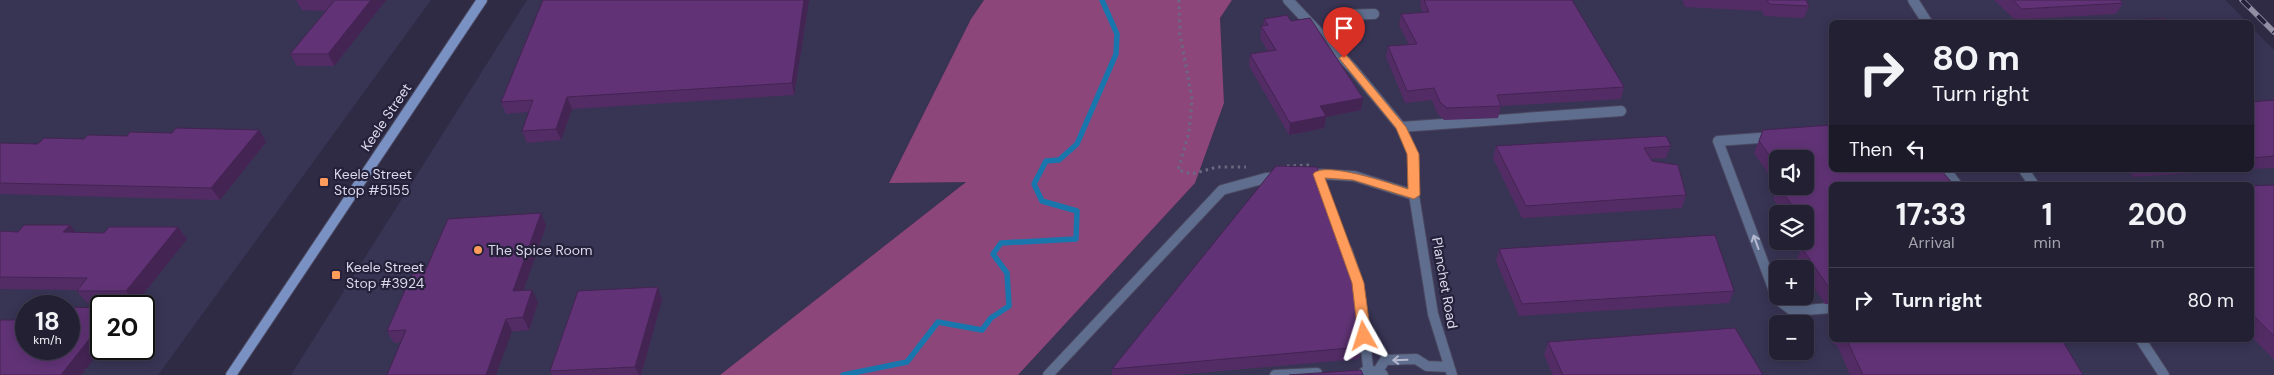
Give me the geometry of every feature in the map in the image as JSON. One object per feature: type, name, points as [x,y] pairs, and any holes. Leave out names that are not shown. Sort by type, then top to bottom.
[{"type":"main road","name":"Keele Street","points":[[231,375],[482,0]]},
{"type":"street","name":"Planchet Road","points":[[1288,0],[1334,48],[1401,127],[1413,154],[1414,195],[1433,314],[1451,371]]},
{"type":"street","points":[[1913,0],[1926,20]]},
{"type":"street","points":[[1334,48],[1344,38],[1339,15],[1374,14]]},
{"type":"street","points":[[1401,127],[1621,111]]},
{"type":"street","points":[[1784,136],[1718,141],[1777,299],[1793,311],[1829,308]]},
{"type":"street","points":[[1048,375],[1222,190],[1266,178],[1292,176]]},
{"type":"street","points":[[1317,177],[1354,176],[1414,195]]},
{"type":"street","points":[[1342,238],[1358,283],[1375,373]]},
{"type":"street","points":[[2142,342],[2164,375]]},
{"type":"street","points":[[1375,373],[1384,360],[1416,359],[1425,371],[1451,371]]},
{"type":"street","points":[[1350,372],[1375,373]]},
{"type":"street","points":[[1275,375],[1331,373]]},
{"type":"path","points":[[1179,0],[1180,34],[1192,99],[1189,132],[1182,150],[1178,170],[1184,174],[1193,175]]},
{"type":"shaded area","points":[[0,0],[431,0],[158,375],[0,375]]},
{"type":"shaded area","points":[[527,0],[984,0],[971,19],[889,182],[967,181],[720,375],[291,375]]},
{"type":"shaded area","points":[[984,0],[1232,0],[1220,18],[1224,103],[1195,183],[1018,375],[720,375],[966,182],[889,183],[971,19]]},
{"type":"shaded area","points":[[1232,0],[2225,0],[2245,20],[1829,20],[1829,172],[2254,172],[2254,30],[2274,50],[2274,375],[1018,375],[1195,183],[1224,103],[1220,18]]},
{"type":"building","points":[[335,0],[371,0],[328,54],[290,54]]},
{"type":"building","points":[[543,0],[804,0],[792,83],[567,97],[556,129],[522,131],[533,100],[501,102]]},
{"type":"building","points":[[1424,0],[1572,0],[1624,87],[1497,95],[1501,106],[1447,108],[1440,102],[1434,88],[1407,91],[1388,46],[1417,44],[1401,14],[1429,12]]},
{"type":"building","points":[[1767,0],[1806,0],[1809,6],[1769,4]]},
{"type":"building","points":[[2013,0],[2120,0],[2123,3],[2022,9]]},
{"type":"building","points":[[1287,15],[1291,21],[1310,18],[1363,98],[1320,106],[1326,116],[1290,123],[1250,54],[1276,50],[1261,26],[1268,25],[1264,19]]},
{"type":"building","points":[[2165,18],[2168,20],[2126,20]]},
{"type":"building","points":[[2274,100],[2274,156],[2254,158],[2254,102]]},
{"type":"building","points":[[1829,125],[1829,172],[1943,172],[1951,182],[1829,182],[1829,288],[1814,266],[1814,260],[1810,260],[1803,250],[1814,250],[1814,205],[1781,205],[1791,204],[1785,195],[1814,195],[1814,150],[1769,150],[1769,155],[1759,141],[1763,130]]},
{"type":"building","points":[[176,128],[259,130],[211,188],[0,183],[0,143],[38,144],[44,138],[84,139],[88,135],[127,136],[130,132],[172,133]]},
{"type":"building","points":[[1666,136],[1671,146],[1644,148],[1652,161],[1678,165],[1686,195],[1526,206],[1496,146]]},
{"type":"building","points":[[1276,166],[1317,167],[1350,254],[1361,347],[1112,369]]},
{"type":"building","points":[[2274,185],[2274,336],[2254,316],[2254,186]]},
{"type":"building","points":[[541,213],[513,291],[532,290],[523,317],[506,319],[486,375],[387,375],[406,330],[387,331],[414,270],[426,269],[448,219]]},
{"type":"building","points":[[24,225],[70,225],[63,232],[104,233],[109,227],[178,227],[126,291],[77,291],[87,278],[0,277],[0,231],[18,232]]},
{"type":"building","points":[[1715,235],[1734,291],[1522,304],[1499,249]]},
{"type":"building","points":[[658,287],[635,367],[550,371],[578,291]]},
{"type":"building","points":[[80,307],[90,308],[90,338],[80,351]]},
{"type":"building","points":[[0,320],[15,320],[15,360],[73,360],[61,375],[0,375]]},
{"type":"building","points":[[1735,328],[1763,375],[1563,375],[1548,342]]},
{"type":"building","points":[[1848,342],[2063,342],[2083,375],[1863,375]]},
{"type":"building","points":[[1361,370],[1363,375],[1289,375]]},
{"type":"waterway","points":[[843,375],[907,362],[938,322],[982,330],[991,318],[1009,306],[1007,273],[993,254],[1001,243],[1076,239],[1077,211],[1042,201],[1034,184],[1046,161],[1059,160],[1077,144],[1116,54],[1117,34],[1102,0]]},
{"type":"railway","points":[[2242,0],[2274,32]]},
{"type":"place","name":"Keele Street Stop #5155","points":[[324,182]]},
{"type":"place","name":"The Spice Room","points":[[478,250]]},
{"type":"place","name":"Keele Street Stop #3924","points":[[336,275]]},
{"type":"route","points":[[1344,58],[1401,127],[1413,154],[1414,195],[1354,176],[1318,174],[1358,283],[1364,336]]}]
